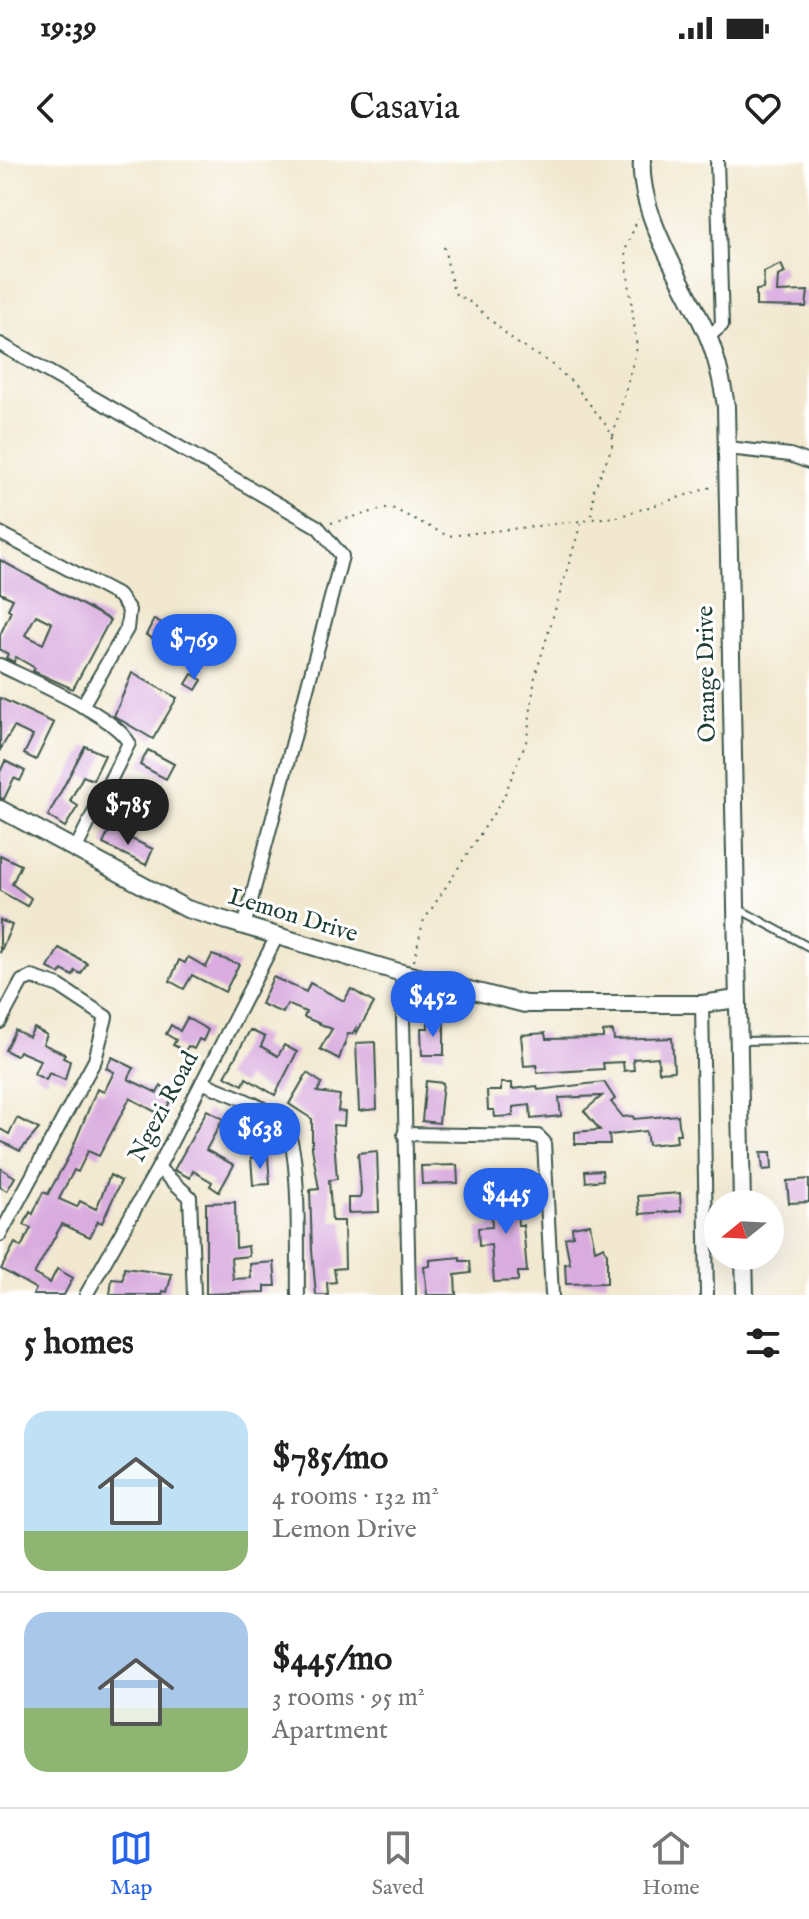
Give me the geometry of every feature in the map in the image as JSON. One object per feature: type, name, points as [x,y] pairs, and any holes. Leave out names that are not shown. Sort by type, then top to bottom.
[{"type":"street","name":"Orange Drive","points":[[642,160],[648,205],[708,337],[724,394],[728,448],[742,1190]]},
{"type":"street","points":[[708,337],[722,325],[717,160]]},
{"type":"street","points":[[0,344],[318,527],[342,556],[244,927]]},
{"type":"street","points":[[728,448],[790,455],[809,462]]},
{"type":"street","points":[[0,533],[119,596],[129,610],[127,629],[82,706]]},
{"type":"street","points":[[0,665],[82,706],[121,732],[129,743],[75,850]]},
{"type":"street","name":"Lemon Drive","points":[[0,809],[187,909],[276,938],[407,974],[525,1004],[702,1004],[737,999]]},
{"type":"street","name":"Ngezi Road","points":[[86,1295],[158,1168],[276,938]]},
{"type":"street","points":[[407,974],[404,1134],[409,1295]]},
{"type":"street","points":[[0,1022],[22,981],[32,977],[59,986],[106,1017],[95,1060],[0,1235]]},
{"type":"street","points":[[702,1004],[707,1295]]},
{"type":"street","points":[[202,1082],[274,1116],[289,1133],[297,1204],[298,1295]]},
{"type":"street","points":[[404,1134],[538,1136],[544,1142],[552,1295]]},
{"type":"street","points":[[158,1168],[190,1197],[194,1295]]},
{"type":"street","points":[[744,1270],[745,1295]]},
{"type":"lane","points":[[735,907],[809,947]]},
{"type":"lane","points":[[738,1041],[809,1040]]},
{"type":"path","points":[[591,519],[590,506],[612,447],[637,348],[625,251],[630,232],[648,205]]},
{"type":"path","points":[[444,247],[454,293],[572,382],[613,436]]},
{"type":"path","points":[[318,527],[390,507],[448,536],[556,521],[581,523],[617,517],[728,482]]},
{"type":"path","points":[[407,974],[423,922],[503,799],[527,739],[535,677],[581,523]]},
{"type":"building","points":[[781,264],[785,273],[778,276],[777,292],[808,291],[806,307],[756,306],[756,290],[763,289],[764,272]]},
{"type":"building","points":[[0,560],[110,620],[73,689],[33,671],[35,668],[16,657],[14,662],[6,658],[8,654],[0,650],[0,635],[13,599],[0,593]],"holes":[[[36,615],[52,623],[43,644],[25,635]]]},
{"type":"building","points":[[154,619],[206,647],[199,662],[146,635]]},
{"type":"building","points":[[132,673],[177,698],[153,739],[114,716]]},
{"type":"building","points":[[192,674],[202,680],[196,690],[186,684]]},
{"type":"building","points":[[0,698],[54,723],[36,760],[24,754],[33,736],[14,727],[0,750]]},
{"type":"building","points":[[85,746],[105,755],[93,780],[83,776],[70,801],[78,806],[65,827],[48,816]]},
{"type":"building","points":[[148,750],[174,764],[166,779],[140,765]]},
{"type":"building","points":[[5,761],[25,771],[20,781],[14,778],[4,799],[0,798],[0,772]]},
{"type":"building","points":[[110,829],[153,849],[146,865],[103,844]]},
{"type":"building","points":[[0,855],[21,865],[12,884],[31,898],[27,906],[0,891]]},
{"type":"building","points":[[0,920],[12,925],[0,953]]},
{"type":"building","points":[[59,948],[87,963],[81,974],[75,971],[73,976],[62,970],[60,974],[48,968]]},
{"type":"building","points":[[212,955],[239,964],[225,992],[192,975],[184,989],[170,981],[179,960],[185,963],[188,957],[206,967]]},
{"type":"building","points":[[273,977],[306,992],[310,983],[344,1001],[351,989],[374,1003],[356,1034],[356,1028],[348,1034],[339,1059],[320,1049],[332,1029],[304,1017],[306,1012],[287,1004],[283,1013],[261,1004]]},
{"type":"building","points":[[187,1018],[208,1030],[203,1041],[199,1039],[194,1049],[188,1046],[185,1051],[173,1045],[176,1040],[166,1034],[171,1025],[180,1031]]},
{"type":"building","points":[[428,1022],[444,1022],[444,1055],[422,1055],[421,1028],[428,1028]]},
{"type":"building","points":[[34,1028],[47,1035],[43,1044],[65,1054],[63,1058],[70,1061],[65,1080],[49,1073],[46,1080],[34,1074],[40,1060],[19,1051],[16,1056],[5,1050],[15,1030],[29,1037]]},
{"type":"building","points":[[250,1030],[265,1037],[261,1046],[278,1056],[284,1045],[297,1052],[275,1095],[246,1078],[243,1085],[225,1076]]},
{"type":"building","points":[[613,1031],[614,1040],[672,1038],[674,1071],[659,1072],[658,1057],[633,1059],[634,1070],[624,1071],[623,1062],[603,1063],[604,1069],[537,1073],[537,1065],[524,1066],[521,1035],[545,1033],[546,1039],[603,1038],[603,1032]]},
{"type":"building","points":[[375,1042],[377,1109],[359,1111],[356,1043]]},
{"type":"building","points":[[112,1057],[134,1068],[128,1079],[157,1093],[161,1086],[174,1093],[163,1116],[130,1098],[99,1156],[88,1151],[78,1172],[74,1170],[59,1199],[77,1207],[80,1201],[96,1209],[110,1175],[121,1181],[102,1223],[98,1221],[90,1237],[62,1224],[34,1274],[50,1283],[57,1269],[73,1278],[64,1295],[33,1295],[36,1289],[1,1269],[15,1243],[21,1247],[31,1228],[24,1225],[30,1212],[33,1214],[43,1192],[48,1194],[70,1154],[97,1089],[104,1092],[114,1072],[106,1068]]},
{"type":"building","points":[[307,1073],[322,1083],[317,1092],[340,1095],[338,1111],[345,1112],[344,1126],[333,1125],[337,1179],[329,1180],[332,1221],[344,1221],[345,1268],[334,1269],[336,1282],[327,1283],[328,1295],[316,1295],[310,1190],[319,1189],[312,1148],[312,1119],[289,1104]]},
{"type":"building","points":[[426,1081],[443,1083],[439,1123],[422,1121]]},
{"type":"building","points":[[604,1082],[615,1099],[611,1102],[623,1117],[678,1115],[680,1134],[676,1134],[677,1142],[648,1145],[646,1131],[609,1135],[610,1144],[575,1144],[575,1132],[600,1130],[584,1111],[602,1096],[559,1098],[561,1116],[531,1119],[530,1105],[513,1107],[513,1116],[495,1117],[494,1110],[488,1110],[487,1091],[501,1091],[501,1083],[512,1083],[512,1089],[537,1086],[538,1090]]},
{"type":"building","points":[[207,1110],[223,1119],[206,1150],[234,1165],[219,1192],[210,1186],[212,1182],[193,1171],[190,1178],[174,1170]]},
{"type":"building","points":[[17,1118],[39,1129],[20,1151],[0,1141],[0,1129],[9,1134]]},
{"type":"building","points":[[377,1151],[379,1212],[348,1213],[348,1198],[360,1198],[358,1153]]},
{"type":"building","points":[[761,1152],[771,1152],[772,1169],[763,1170]]},
{"type":"building","points":[[268,1157],[270,1184],[253,1185],[251,1158]]},
{"type":"building","points":[[457,1165],[458,1183],[422,1184],[421,1166]]},
{"type":"building","points":[[0,1168],[15,1177],[7,1191],[0,1187]]},
{"type":"building","points":[[602,1170],[603,1180],[586,1182],[585,1171]]},
{"type":"building","points":[[809,1179],[809,1202],[789,1203],[787,1181]]},
{"type":"building","points":[[524,1189],[525,1204],[517,1205],[518,1225],[523,1225],[527,1272],[518,1272],[518,1281],[494,1282],[491,1245],[479,1246],[478,1228],[492,1227],[490,1191]]},
{"type":"building","points":[[680,1193],[681,1211],[640,1214],[638,1196]]},
{"type":"building","points":[[235,1202],[236,1248],[248,1246],[249,1256],[231,1258],[233,1279],[251,1278],[250,1264],[274,1262],[276,1286],[265,1286],[265,1292],[206,1294],[206,1203]]},
{"type":"building","points":[[590,1224],[595,1250],[604,1246],[607,1254],[607,1283],[566,1284],[565,1264],[570,1264],[565,1238],[573,1236],[572,1227]]},
{"type":"building","points":[[460,1257],[460,1261],[470,1261],[471,1273],[455,1275],[456,1295],[427,1295],[424,1267],[430,1266],[430,1260]]},
{"type":"building","points":[[124,1268],[172,1274],[167,1292],[163,1291],[162,1295],[110,1295],[112,1279],[123,1280]]}]
